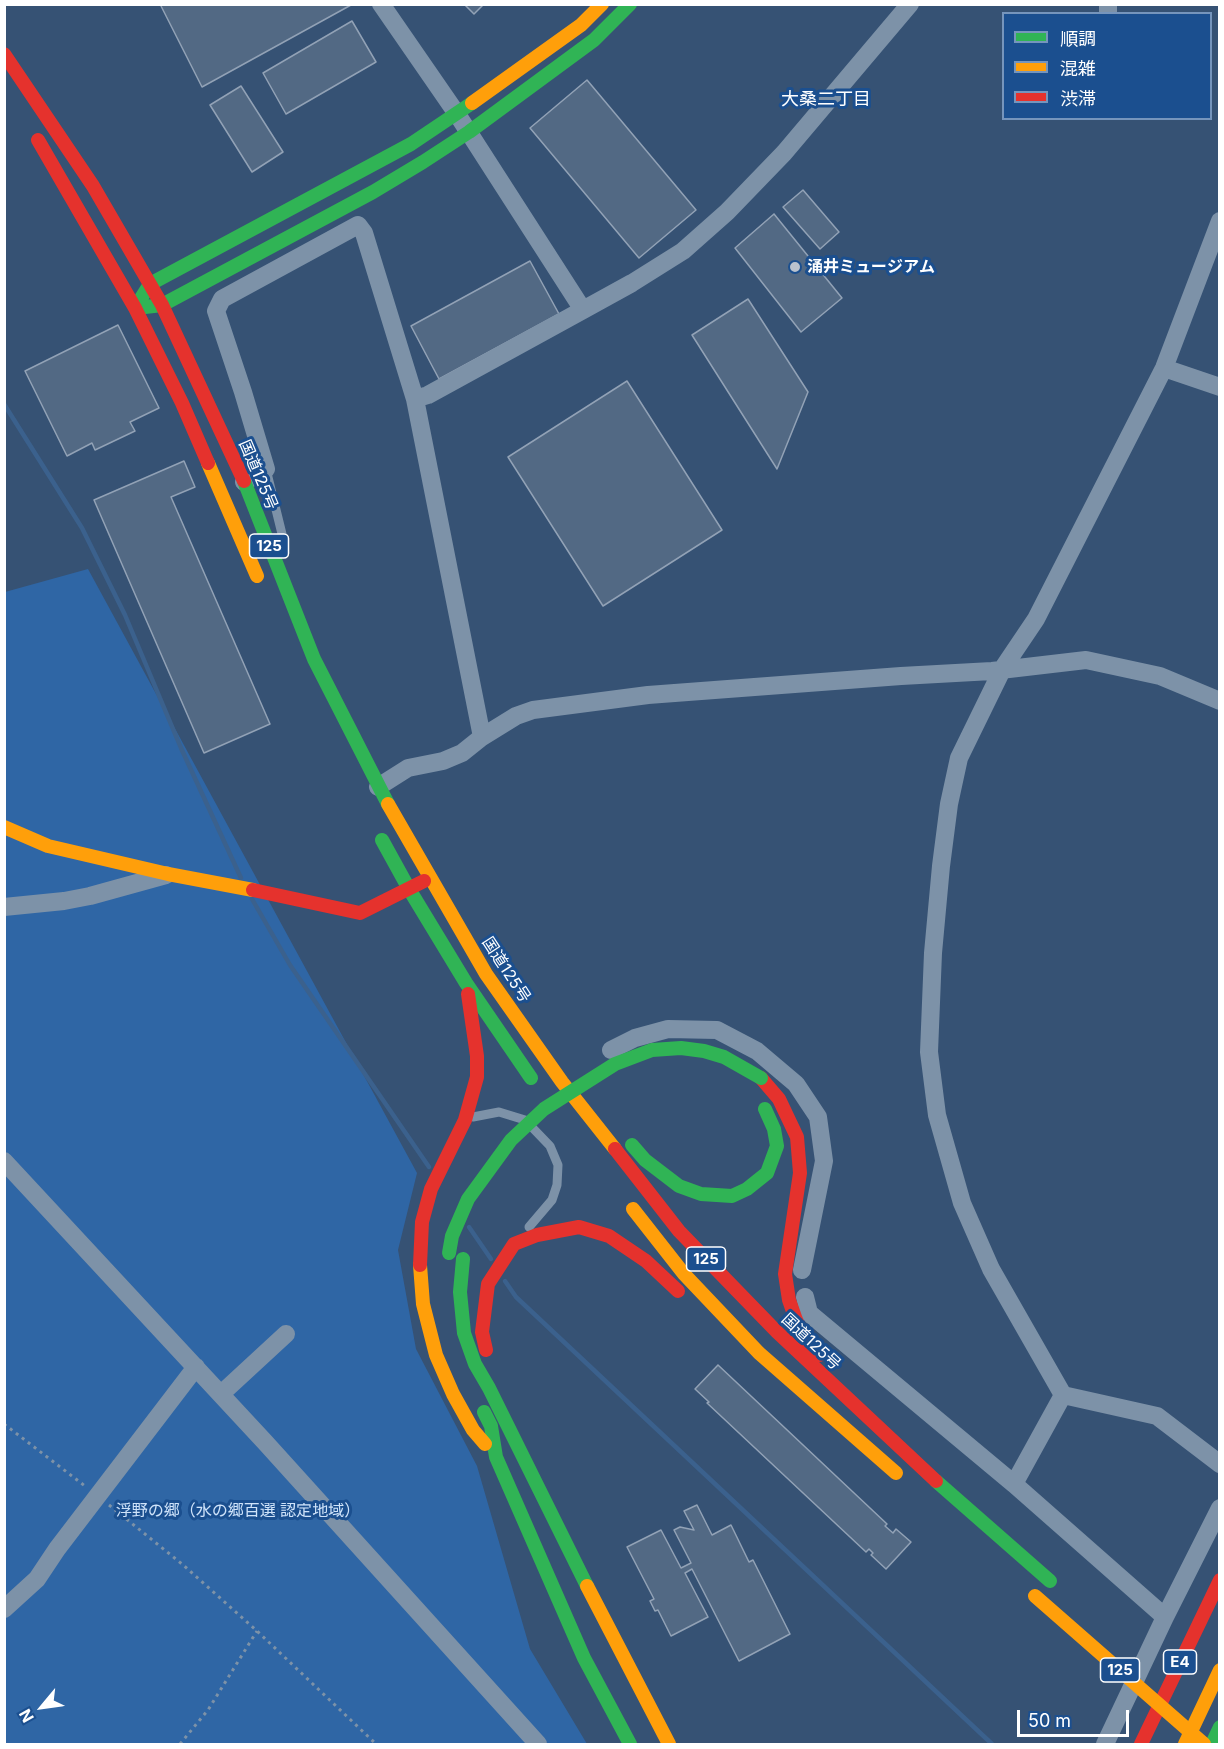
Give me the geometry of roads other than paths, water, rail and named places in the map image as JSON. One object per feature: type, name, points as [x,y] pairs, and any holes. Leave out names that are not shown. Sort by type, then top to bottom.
[{"type":"main road","points":[[135,308],[150,284],[411,144],[458,114],[581,25],[603,4]]},
{"type":"main road","points":[[135,308],[162,305],[374,192],[469,132],[594,40],[630,4]]},
{"type":"main road","name":"国道125号","points":[[4,54],[93,186],[162,305],[244,482],[314,659],[378,787],[486,974],[562,1082],[688,1239],[777,1332],[920,1466],[1054,1585]]},
{"type":"main road","name":"125","points":[[30,126],[135,308],[196,434],[264,592]]},
{"type":"main road","points":[[374,825],[409,889],[466,982],[560,1116]]},
{"type":"main road","points":[[4,827],[48,846],[168,874],[360,913],[430,878]]},
{"type":"main road","points":[[466,982],[477,1056],[477,1077],[465,1120],[430,1189],[422,1222],[420,1265],[423,1304],[436,1355],[453,1394],[473,1430],[496,1457]]},
{"type":"main road","points":[[447,1270],[452,1236],[468,1199],[511,1140],[534,1116],[557,1099],[615,1064],[652,1050],[681,1048],[724,1057],[761,1078],[779,1100],[797,1137],[800,1173],[785,1274],[789,1300],[796,1320],[809,1346],[902,1436],[920,1466]]},
{"type":"main road","points":[[724,1073],[750,1088]]},
{"type":"main road","points":[[473,1221],[488,1192],[504,1170],[546,1125],[567,1107],[621,1077]]},
{"type":"main road","points":[[585,1112],[613,1125],[645,1160],[679,1186],[701,1194],[732,1196],[753,1186],[767,1173],[777,1146],[774,1129],[760,1100]]},
{"type":"main road","name":"125","points":[[626,1200],[684,1274],[759,1353],[910,1486]]},
{"type":"main road","points":[[489,1388],[489,1363],[482,1332],[488,1284],[514,1244],[537,1235],[579,1227],[609,1236],[646,1262],[686,1298]]},
{"type":"main road","points":[[464,1254],[460,1292],[464,1333],[475,1364],[669,1744]]},
{"type":"main road","points":[[703,1314],[729,1337],[759,1353]]},
{"type":"main road","points":[[450,1329],[457,1355],[467,1377]]},
{"type":"main road","points":[[476,1396],[491,1426],[496,1457],[584,1658],[630,1744]]},
{"type":"main road","name":"E4","points":[[1142,1744],[1220,1580]]},
{"type":"main road","name":"125","points":[[1030,1592],[1204,1744]]},
{"type":"main road","name":"125","points":[[1130,1651],[1220,1728]]},
{"type":"main road","name":"E4","points":[[1185,1744],[1220,1670]]},
{"type":"main road","points":[[1212,1744],[1220,1728]]},
{"type":"street","points":[[381,4],[458,114],[583,310]]},
{"type":"street","points":[[415,399],[428,395],[632,283],[683,250],[727,212],[784,153],[910,4]]},
{"type":"street","points":[[1220,221],[1164,368],[1036,619],[1003,668],[959,758],[949,804],[933,953],[928,1052],[937,1115],[963,1203],[991,1269],[1063,1395],[1157,1416],[1220,1464]]},
{"type":"street","points":[[244,482],[266,469],[216,311],[222,299],[358,225],[364,233],[415,399],[482,737]]},
{"type":"street","points":[[1164,368],[1220,387]]},
{"type":"street","points":[[378,787],[408,768],[462,753],[482,737],[516,716],[533,710],[648,695],[992,671],[1086,660],[1160,676],[1220,701]]},
{"type":"street","points":[[4,907],[81,898],[168,874]]},
{"type":"street","points":[[562,1082],[598,1057],[626,1043],[668,1029],[717,1030],[757,1051],[795,1084],[818,1117],[824,1161],[801,1276],[808,1314],[1014,1484],[1165,1617]]},
{"type":"street","points":[[4,1161],[221,1394],[538,1744]]},
{"type":"street","points":[[221,1394],[286,1334]]},
{"type":"street","points":[[4,1609],[37,1579],[196,1367]]},
{"type":"street","points":[[1014,1484],[1063,1395]]},
{"type":"street","points":[[1105,1744],[1220,1508]]},
{"type":"lane","points":[[266,469],[283,538],[269,546]]},
{"type":"lane","points":[[465,1120],[499,1112],[525,1120],[550,1146],[558,1165],[552,1200],[514,1244]]},
{"type":"waterway","points":[[4,404],[82,528],[125,615],[181,748],[241,878]]},
{"type":"waterway","points":[[252,899],[290,965],[429,1167]]},
{"type":"waterway","points":[[469,1227],[491,1259]]},
{"type":"waterway","points":[[505,1281],[516,1297],[992,1744]]},
{"type":"place","name":"涌井ミュージアム","points":[[795,267]]},
{"type":"district","name":"大桑二丁目","points":[[826,100]]},
{"type":"park label","name":"浮野の郷（水の郷百選 認定地域）","points":[[238,1511]]}]
